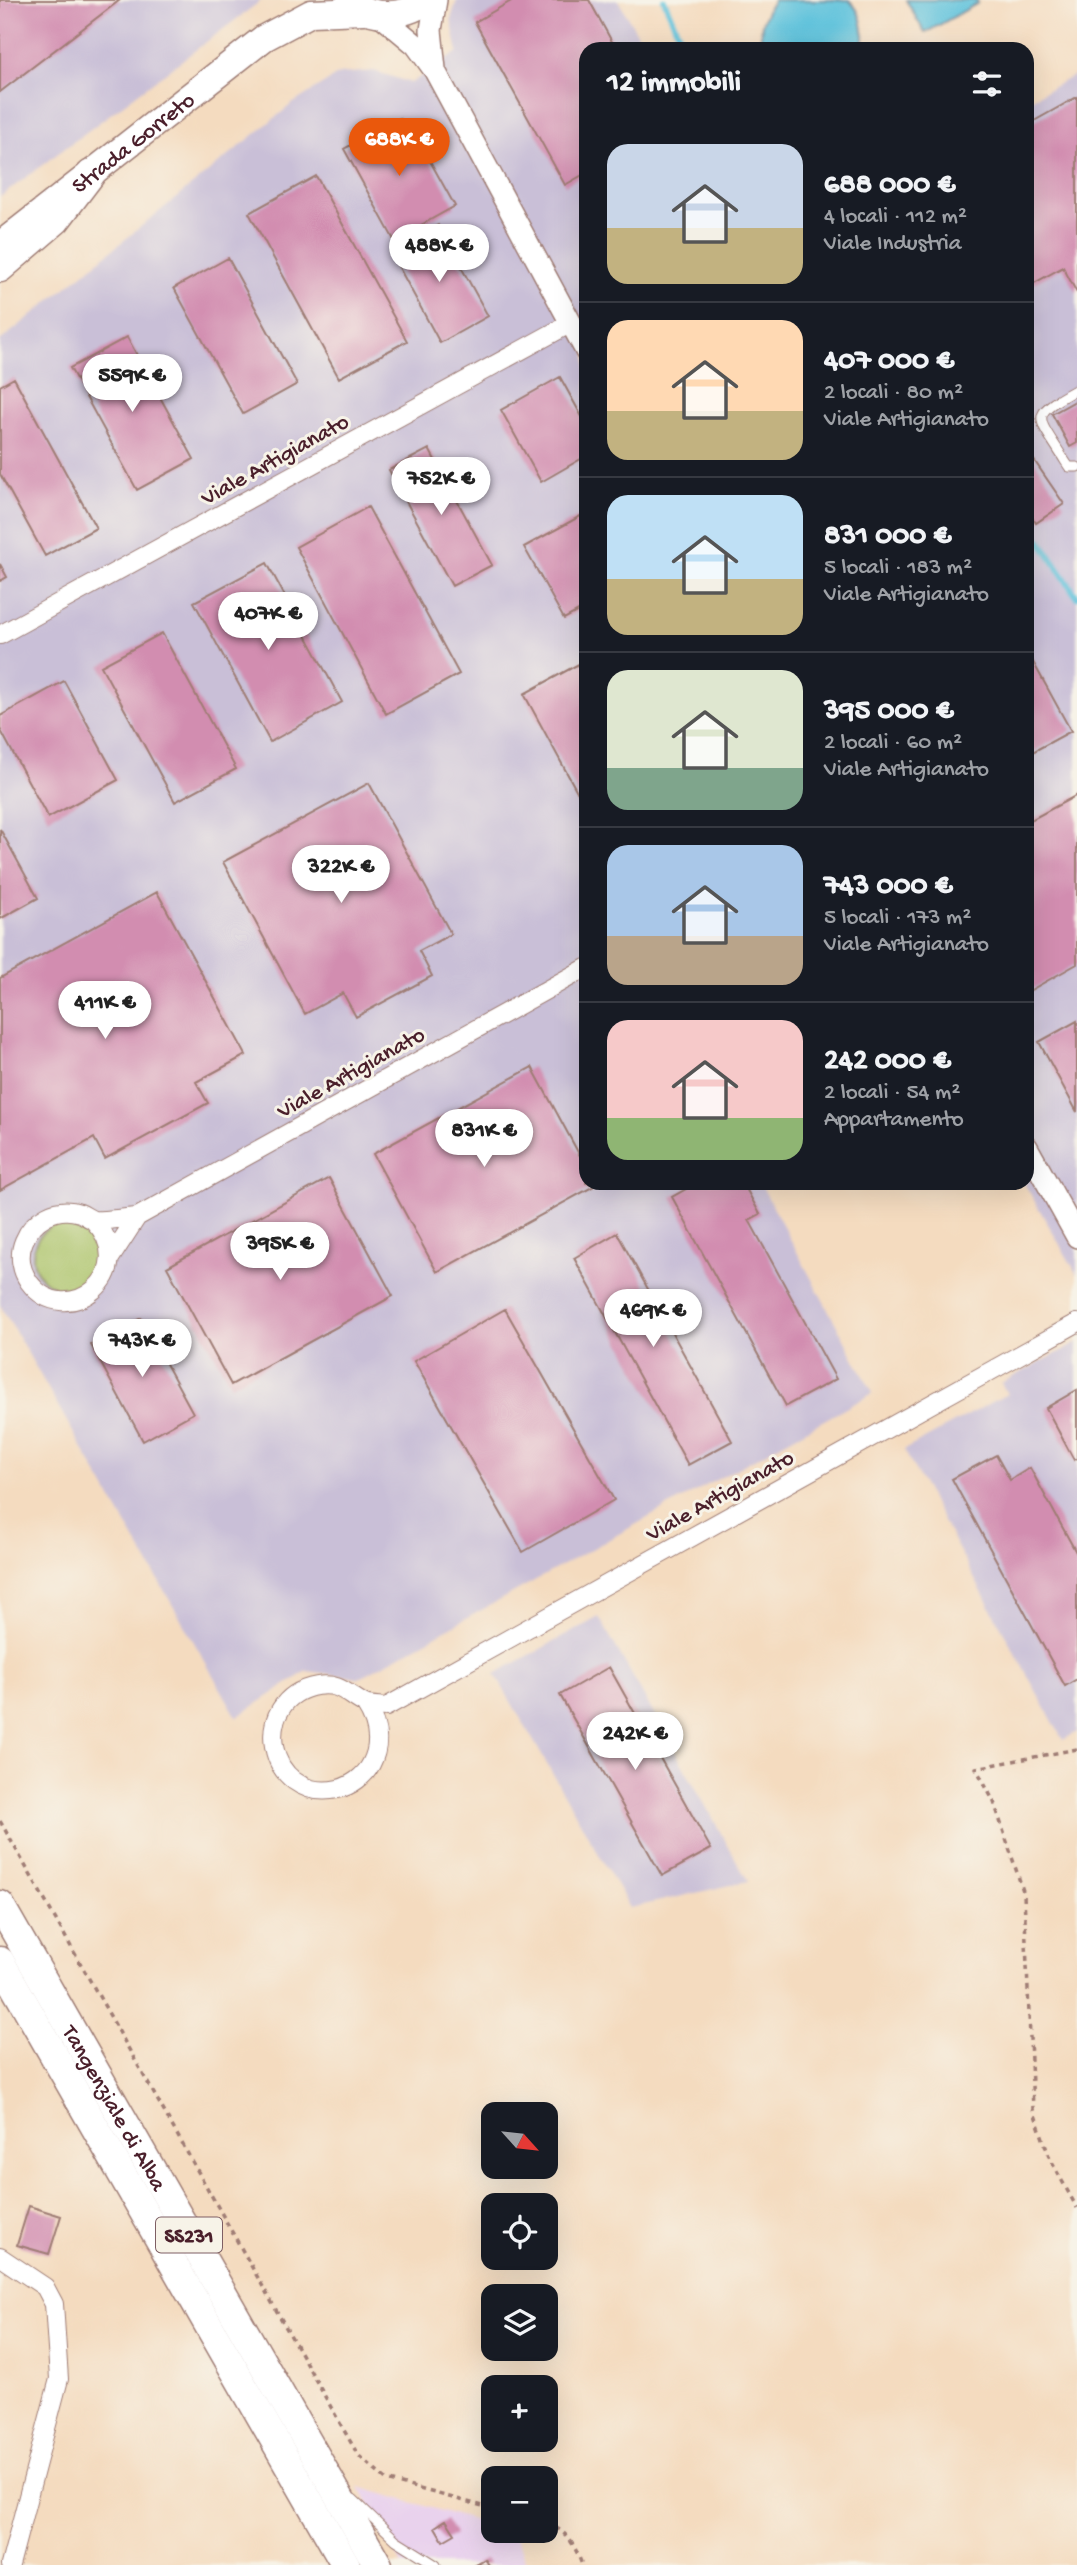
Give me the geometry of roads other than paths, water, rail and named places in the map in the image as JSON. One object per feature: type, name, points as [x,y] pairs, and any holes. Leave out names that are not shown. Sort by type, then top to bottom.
[{"type":"highway","points":[[0,268],[55,220],[91,174]]},
{"type":"highway","name":"Tangenziale di Alba","points":[[0,1905],[378,2565]]},
{"type":"highway","name":"Tangenziale di Alba","points":[[0,1961],[346,2565]]},
{"type":"main road","name":"Strada Gorreto","points":[[264,38],[294,0]]},
{"type":"main road","name":"Strada Gorreto","points":[[0,245],[264,38],[311,13],[362,9],[398,15],[429,0]]},
{"type":"street","points":[[435,71],[430,30],[436,0]]},
{"type":"street","points":[[362,9],[408,36],[435,71],[579,338]]},
{"type":"street","name":"Viale Artigianato","points":[[0,635],[571,323]]},
{"type":"street","name":"Viale Artigianato","points":[[137,1217],[579,972]]},
{"type":"street","points":[[1034,1160],[1077,1237]]},
{"type":"street","points":[[111,1257],[103,1230],[93,1220],[79,1213],[65,1211],[50,1214],[37,1221],[22,1246],[21,1261],[25,1276],[46,1297],[60,1301],[75,1300],[100,1285],[108,1272],[111,1257],[137,1217]]},
{"type":"street","points":[[93,1220],[137,1217]]},
{"type":"street","name":"Viale Artigianato","points":[[386,1707],[1077,1323]]},
{"type":"street","points":[[365,1704],[386,1707],[377,1730],[377,1748],[371,1765],[360,1778],[336,1790],[309,1789],[294,1781],[281,1768],[274,1752],[272,1734],[277,1717],[286,1702],[300,1692],[317,1686],[335,1686],[352,1693],[365,1704],[377,1730]]},
{"type":"street","points":[[0,2257],[45,2287],[54,2304],[59,2379],[10,2565]]},
{"type":"lane","points":[[1077,389],[1049,404],[1042,410],[1041,419],[1069,467],[1077,467]]},
{"type":"lane","points":[[324,2470],[396,2540],[436,2565]]},
{"type":"water","points":[[774,0],[849,0],[862,23],[863,42],[762,42],[762,23]]},
{"type":"water","points":[[906,0],[977,0],[978,3],[925,33]]},
{"type":"waterway","points":[[664,0],[682,42]]},
{"type":"waterway","points":[[1034,532],[1077,597]]}]
